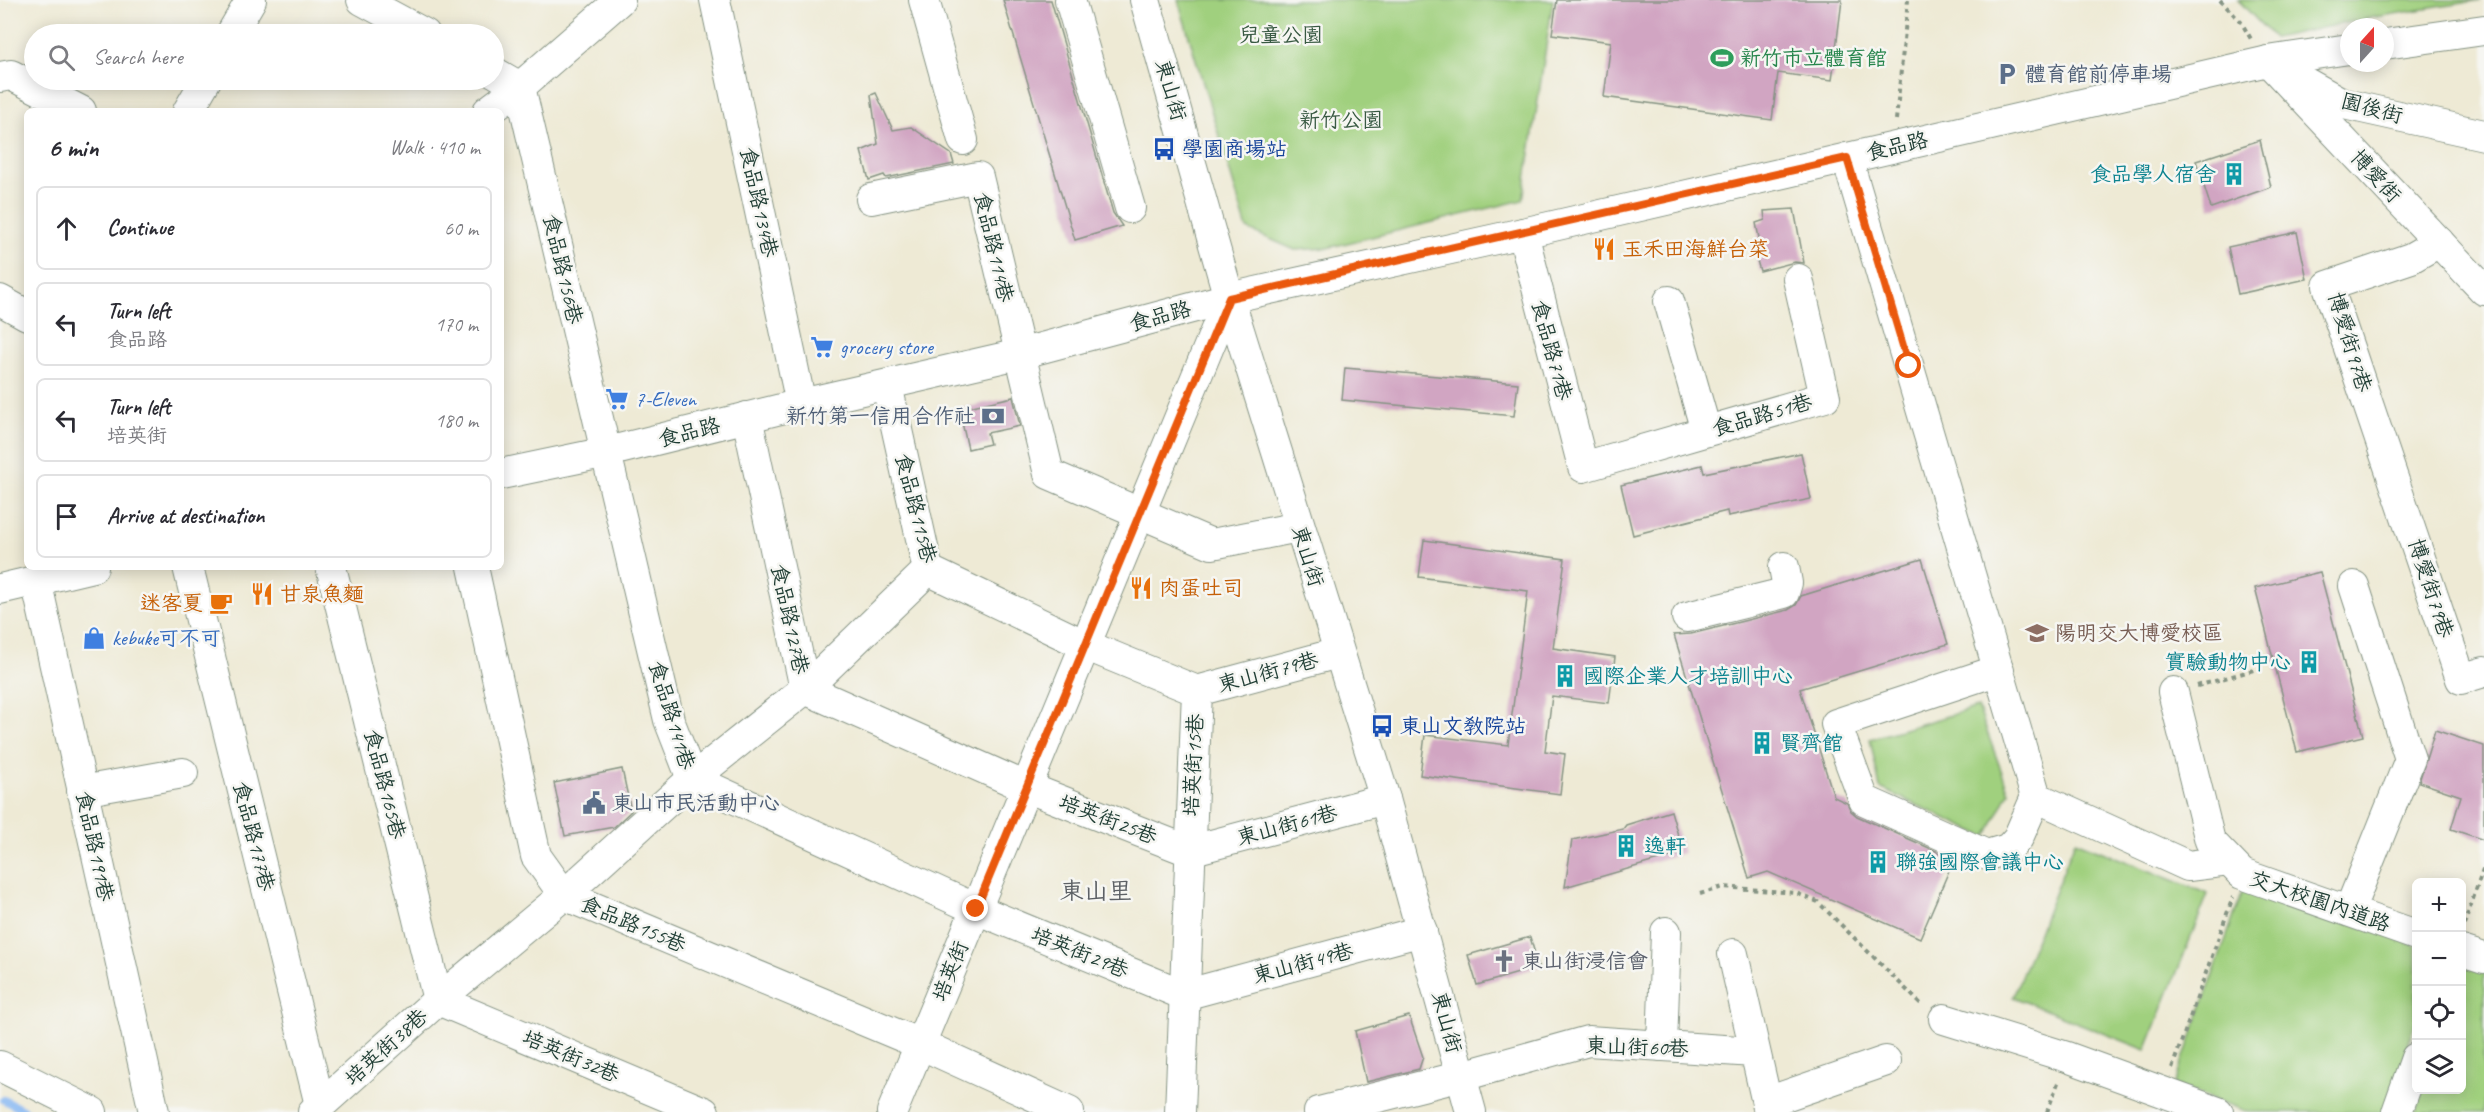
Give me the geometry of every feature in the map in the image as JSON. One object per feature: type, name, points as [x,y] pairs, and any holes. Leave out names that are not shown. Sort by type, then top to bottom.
[{"type":"street","points":[[237,24],[250,0]]},
{"type":"street","points":[[362,0],[406,24]]},
{"type":"street","points":[[492,108],[520,87],[620,0]]},
{"type":"street","name":"食品路134巷","points":[[715,0],[801,404]]},
{"type":"street","points":[[924,0],[963,140]]},
{"type":"street","points":[[1070,0],[1130,208]]},
{"type":"street","name":"東山街","points":[[1145,0],[1229,298],[1385,799],[1471,1112]]},
{"type":"street","points":[[2394,43],[2484,30]]},
{"type":"street","name":"食品路","points":[[504,473],[606,452],[1019,354],[1229,298],[1523,233],[2268,61],[2340,50]]},
{"type":"street","name":"園後街","points":[[2268,61],[2344,104],[2484,135]]},
{"type":"street","name":"博愛街","points":[[2268,61],[2484,290]]},
{"type":"street","points":[[0,77],[11,75],[24,82]]},
{"type":"street","points":[[504,78],[520,87]]},
{"type":"street","name":"食品路156巷","points":[[520,87],[606,452]]},
{"type":"street","points":[[40,90],[75,108]]},
{"type":"street","points":[[190,108],[200,90]]},
{"type":"street","points":[[1847,158],[2036,797],[2018,838],[2008,849],[1987,855],[1864,800],[1836,724],[1998,670]]},
{"type":"street","name":"食品路114巷","points":[[871,199],[978,177],[1019,354]]},
{"type":"street","name":"食品路71巷","points":[[1523,233],[1583,467]]},
{"type":"street","name":"博愛街97巷","points":[[2393,474],[2328,286],[2411,258],[2439,242]]},
{"type":"street","name":"食品路51巷","points":[[1583,467],[1825,397],[1798,279]]},
{"type":"street","name":"培英街","points":[[892,1112],[1229,298]]},
{"type":"street","points":[[0,300],[24,313]]},
{"type":"street","points":[[1669,301],[1706,431]]},
{"type":"street","points":[[1019,354],[1049,474],[1212,544],[1299,527]]},
{"type":"street","name":"食品路115巷","points":[[887,385],[928,570],[1085,645]]},
{"type":"street","name":"食品路127巷","points":[[747,417],[805,689],[1026,787]]},
{"type":"street","name":"食品路141巷","points":[[606,452],[669,720],[692,779],[976,909]]},
{"type":"street","name":"博愛街79巷","points":[[2393,474],[2461,679],[2484,672]]},
{"type":"street","points":[[1687,616],[1784,593],[1787,583],[1784,567]]},
{"type":"street","points":[[0,589],[80,570]]},
{"type":"street","name":"食品路177巷","points":[[189,570],[323,1110]]},
{"type":"street","name":"食品路165巷","points":[[332,570],[438,1000]]},
{"type":"street","name":"食品路155巷","points":[[474,570],[536,856],[564,895],[920,1044],[1069,1112]]},
{"type":"street","name":"培英街38巷","points":[[323,1110],[438,1000],[564,895],[692,779],[805,689],[928,570]]},
{"type":"street","name":"食品路191巷","points":[[36,580],[154,1112]]},
{"type":"street","points":[[2349,911],[2410,759],[2354,586]]},
{"type":"street","name":"培英街15巷","points":[[1085,645],[1197,692],[1180,1112]]},
{"type":"street","name":"東山街79巷","points":[[1197,692],[1338,653]]},
{"type":"street","name":"交大校園內道路","points":[[2173,693],[2210,841],[2235,867],[2412,934]]},
{"type":"street","points":[[82,790],[183,773]]},
{"type":"street","name":"培英街25巷","points":[[1026,787],[1189,851]]},
{"type":"street","points":[[2036,797],[2188,866],[2235,867]]},
{"type":"street","name":"東山街61巷","points":[[1189,851],[1385,799]]},
{"type":"street","name":"培英街29巷","points":[[976,909],[1184,994]]},
{"type":"street","name":"東山街49巷","points":[[1184,994],[1422,931]]},
{"type":"street","points":[[1662,1046],[1666,932]]},
{"type":"street","points":[[2466,952],[2484,958]]},
{"type":"street","points":[[1733,954],[1768,1107],[1886,1061]]},
{"type":"street","name":"培英街32巷","points":[[438,1000],[704,1112]]},
{"type":"street","points":[[1944,1019],[2067,1057],[2218,1112]]},
{"type":"street","name":"東山街60巷","points":[[1319,1112],[1588,1041],[1754,1052]]},
{"type":"street","points":[[0,1066],[92,1112]]},
{"type":"street","points":[[2397,1112],[2412,1069]]},
{"type":"path","points":[[1893,148],[1908,0]]},
{"type":"path","points":[[2220,0],[2241,22],[2259,53],[2268,61]]},
{"type":"path","points":[[2173,693],[2257,669]]},
{"type":"path","points":[[2163,1093],[2235,867]]},
{"type":"path","points":[[2466,919],[2484,867]]},
{"type":"path","points":[[1700,894],[1724,887],[1796,893],[1818,902],[1928,1010],[1944,1019]]},
{"type":"green space","name":"新竹公園","points":[[1178,0],[1553,0],[1523,200],[1327,248],[1295,250],[1247,229]]},
{"type":"green space","points":[[2238,0],[2481,0],[2370,18],[2340,18],[2340,24],[2274,38]]},
{"type":"green space","points":[[1978,707],[2009,792],[1986,837],[1880,788],[1870,739]]},
{"type":"green space","points":[[2075,841],[2208,894],[2146,1050],[2013,997]]},
{"type":"green space","points":[[2245,885],[2412,945],[2412,1032],[2384,1112],[2249,1112],[2174,1085]]},
{"type":"green space","points":[[2466,961],[2484,967],[2484,1112],[2415,1112],[2422,1094],[2466,1094]]},
{"type":"building","points":[[1003,0],[1051,0],[1113,213],[1122,226],[1075,240]]},
{"type":"building","name":"新竹市立體育館","points":[[1557,0],[1842,0],[1832,80],[1778,73],[1772,120],[1604,97],[1611,42],[1552,34]]},
{"type":"building","points":[[876,93],[893,130],[911,127],[951,154],[954,164],[886,178],[884,175],[869,180],[861,151],[878,144],[871,95]]},
{"type":"building","name":"食品學人宿舍","points":[[2260,140],[2271,187],[2211,208],[2196,161]]},
{"type":"building","points":[[1794,209],[1804,263],[1795,262],[1760,271],[1756,257],[1760,243],[1756,223],[1765,220],[1764,211]]},
{"type":"building","points":[[2297,232],[2307,279],[2238,294],[2228,247]]},
{"type":"building","points":[[1345,368],[1518,383],[1514,416],[1342,400]]},
{"type":"building","name":"新竹第一信用合作社","points":[[1013,397],[1020,426],[987,433],[990,444],[968,449],[959,409]]},
{"type":"building","points":[[1801,453],[1811,499],[1728,516],[1727,511],[1633,535],[1621,485],[1702,465],[1704,473]]},
{"type":"building","name":"國際企業人才培訓中心","points":[[1424,540],[1565,559],[1553,648],[1615,657],[1609,703],[1552,696],[1545,751],[1565,754],[1560,794],[1420,775],[1425,735],[1508,745],[1528,591],[1419,577]]},
{"type":"building","name":"賢齊館","points":[[1922,559],[1948,644],[1800,689],[1834,797],[1847,803],[1857,816],[1954,859],[1920,938],[1768,872],[1749,878],[1674,635],[1691,634],[1788,610],[1796,605],[1801,596]]},
{"type":"building","name":"實驗動物中心","points":[[2320,572],[2363,736],[2297,752],[2255,588]]},
{"type":"building","points":[[2435,730],[2484,746],[2484,840],[2451,829],[2461,796],[2419,782]]},
{"type":"building","name":"東山市民活動中心","points":[[622,769],[631,811],[614,827],[565,836],[554,783]]},
{"type":"building","name":"逸軒","points":[[1671,811],[1683,853],[1565,887],[1572,840],[1623,829],[1626,825]]},
{"type":"building","name":"東山街浸信會","points":[[1530,937],[1539,967],[1477,985],[1468,955]]},
{"type":"building","points":[[1409,1016],[1423,1057],[1419,1069],[1366,1082],[1355,1031]]},
{"type":"waterway","points":[[4,1100],[26,1112]]},
{"type":"place","name":"新竹市立體育館","points":[[1722,58]]},
{"type":"place","name":"體育館前停車場","points":[[2007,74]]},
{"type":"place","name":"學園商場站","points":[[1164,149]]},
{"type":"place","name":"食品學人宿舍","points":[[2234,174]]},
{"type":"place","name":"玉禾田海鮮台菜","points":[[1604,249]]},
{"type":"place","name":"grocery store","points":[[822,347]]},
{"type":"place","name":"7-Eleven","points":[[617,399]]},
{"type":"place","name":"新竹第一信用合作社","points":[[993,416]]},
{"type":"place","name":"肉蛋吐司","points":[[1141,588]]},
{"type":"place","name":"甘泉魚麵","points":[[262,594]]},
{"type":"place","name":"迷客夏","points":[[221,603]]},
{"type":"place","name":"陽明交大博愛校區","points":[[2037,633]]},
{"type":"place","name":"kebuke可不可","points":[[94,638]]},
{"type":"place","name":"實驗動物中心","points":[[2309,662]]},
{"type":"place","name":"國際企業人才培訓中心","points":[[1565,676]]},
{"type":"place","name":"東山文教院站","points":[[1382,726]]},
{"type":"place","name":"賢齊館","points":[[1762,743]]},
{"type":"place","name":"東山市民活動中心","points":[[594,803]]},
{"type":"place","name":"逸軒","points":[[1626,846]]},
{"type":"place","name":"聯強國際會議中心","points":[[1878,862]]},
{"type":"place","name":"東山街浸信會","points":[[1504,961]]},
{"type":"district","name":"東山里","points":[[1096,891]]},
{"type":"route","points":[[976,909],[1229,298],[1847,158],[1909,366]]},
{"type":"park label","name":"兒童公園","points":[[1281,35]]}]
